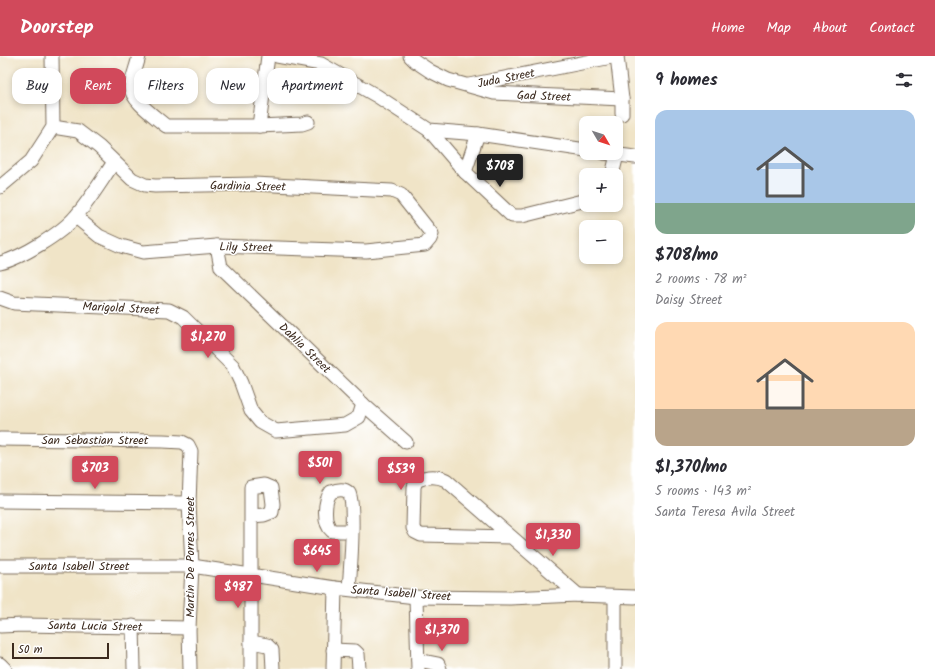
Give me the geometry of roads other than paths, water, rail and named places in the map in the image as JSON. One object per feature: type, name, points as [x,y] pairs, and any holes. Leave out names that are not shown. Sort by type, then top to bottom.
[{"type":"street","points":[[0,187],[31,161],[52,127],[52,56]]},
{"type":"street","points":[[139,56],[131,86],[132,92],[135,99],[166,126],[260,126],[302,124],[308,122]]},
{"type":"street","points":[[260,126],[268,56]]},
{"type":"street","points":[[277,56],[322,60],[429,130],[465,172],[512,216],[522,216],[579,202]]},
{"type":"street","name":"Gad Street","points":[[410,56],[430,71],[448,80],[466,86],[502,94],[622,99]]},
{"type":"street","points":[[617,56],[622,99],[622,114]]},
{"type":"street","name":"Juda Street","points":[[466,86],[617,56]]},
{"type":"street","name":"Gardinia Street","points":[[52,127],[78,130],[99,147],[132,179],[145,185],[254,184],[392,191],[401,195],[432,234],[425,245]]},
{"type":"street","points":[[429,130],[478,134],[579,149]]},
{"type":"street","points":[[465,172],[478,134]]},
{"type":"street","points":[[623,156],[635,157]]},
{"type":"street","points":[[0,263],[36,246],[56,234],[76,217],[114,162]]},
{"type":"street","name":"Lily Street","points":[[76,217],[99,236],[121,246],[143,252],[216,246],[366,251],[425,245]]},
{"type":"street","name":"Dahlia Street","points":[[216,246],[221,267],[363,404],[406,442]]},
{"type":"street","name":"Marigold Street","points":[[0,298],[14,303],[169,310],[183,317],[233,366],[251,411],[260,422],[276,431],[345,426],[359,417],[363,404]]},
{"type":"street","name":"San Sebastian Street","points":[[0,440],[163,441],[182,442],[188,445]]},
{"type":"street","name":"Martin De Porres Street","points":[[188,445],[191,451],[189,503],[192,566],[189,628],[190,669]]},
{"type":"street","points":[[511,537],[421,536],[415,532],[413,528],[414,487],[416,481],[424,477],[440,477],[446,480],[578,595]]},
{"type":"street","points":[[0,501],[189,503]]},
{"type":"street","points":[[251,516],[251,669]]},
{"type":"street","points":[[349,589],[352,530]]},
{"type":"street","name":"Santa Isabell Street","points":[[0,566],[192,566],[335,588],[416,597],[510,598],[578,595],[635,597]]},
{"type":"street","points":[[333,669],[335,588]]},
{"type":"street","points":[[615,596],[615,669]]},
{"type":"street","points":[[416,597],[418,665],[435,663],[438,664],[440,669]]},
{"type":"street","name":"Santa Lucia Street","points":[[0,626],[133,626],[189,628]]},
{"type":"street","points":[[133,626],[134,669]]},
{"type":"street","points":[[251,642],[267,645],[272,650],[273,669]]},
{"type":"street","points":[[333,650],[355,651],[358,654],[359,669]]},
{"type":"street","points":[[0,664],[5,669]]}]
